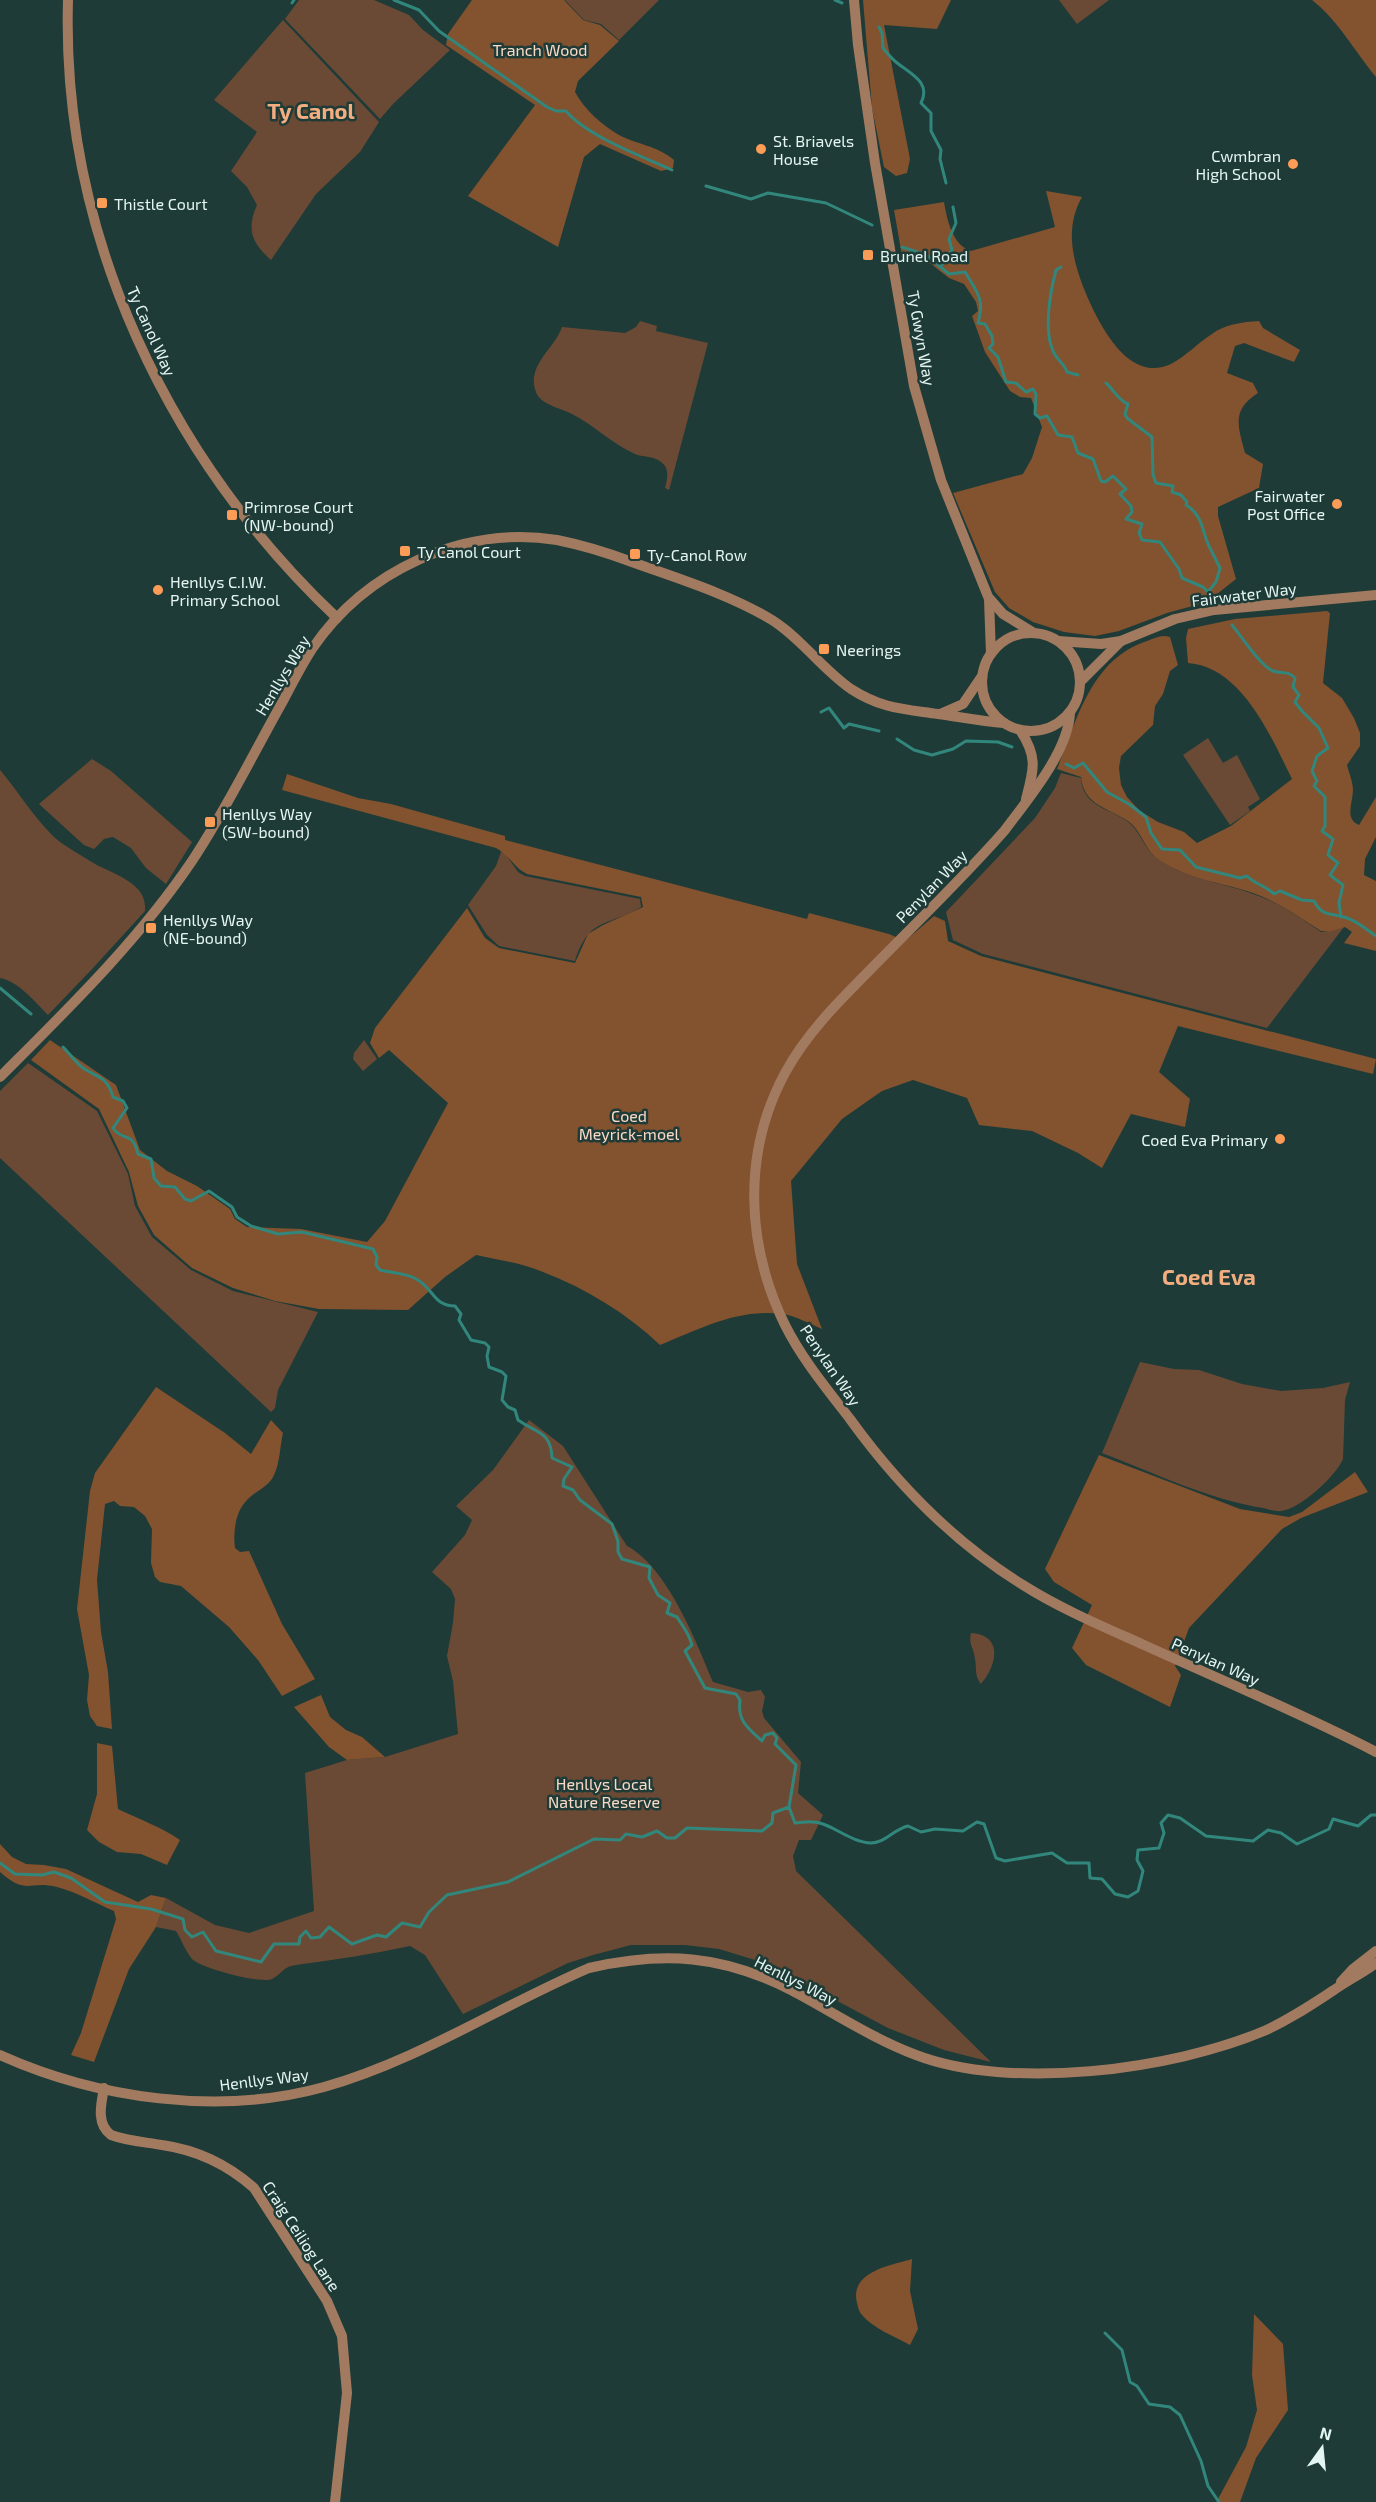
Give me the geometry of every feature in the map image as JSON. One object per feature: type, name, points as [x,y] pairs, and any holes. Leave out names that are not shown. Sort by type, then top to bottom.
[{"type":"street","name":"Ty Canol Way","points":[[69,0],[70,85],[75,134],[97,230],[127,318],[180,424],[208,467],[276,556],[338,618]]},
{"type":"street","name":"Ty Gwyn Way","points":[[854,0],[875,163],[915,386],[940,480],[989,599],[991,654]]},
{"type":"street","name":"Henllys Way","points":[[0,1077],[105,968],[170,892],[212,828],[312,649],[338,618],[373,586],[422,557],[455,546],[499,539],[556,540],[621,558],[735,602],[774,622],[850,688],[867,697],[902,711],[1004,723]]},
{"type":"street","name":"Fairwater Way","points":[[1058,641],[1085,644],[1121,641],[1175,619],[1214,610],[1376,595]]},
{"type":"street","name":"Ty Gwyn Way","points":[[989,599],[1003,614],[1036,634]]},
{"type":"street","points":[[939,714],[963,704],[983,674],[991,654],[1012,637],[1036,634],[1058,641],[1072,654],[1080,672],[1081,681],[1077,700],[1070,713],[1051,728],[1032,732],[1004,723],[991,710],[983,693],[983,674]]},
{"type":"street","name":"Fairwater Way","points":[[1081,681],[1121,641]]},
{"type":"street","name":"Penylan Way","points":[[1070,713],[1069,723],[1048,772],[1037,789],[1026,799],[990,847],[832,1008],[786,1072],[767,1112],[753,1182],[758,1250],[766,1278],[785,1325],[802,1355],[866,1442],[930,1514],[978,1553],[1032,1591],[1113,1631],[1376,1752]]},
{"type":"street","name":"Penylan Way","points":[[1020,730],[1031,748],[1034,765],[1026,799]]},
{"type":"street","points":[[1335,1989],[1353,1968],[1376,1951]]},
{"type":"street","name":"Henllys Way","points":[[0,2055],[53,2075],[139,2096],[222,2101],[295,2094],[374,2069],[589,1968],[640,1958],[688,1958],[750,1972],[793,1991],[859,2030],[919,2056],[948,2064],[998,2072],[1072,2072],[1135,2065],[1201,2052],[1264,2031],[1308,2008],[1335,1989]]},
{"type":"street","points":[[1335,1989],[1376,1963]]},
{"type":"street","name":"Craig Ceiliog Lane","points":[[104,2088],[100,2109],[105,2130],[111,2135],[193,2152],[221,2164],[254,2188],[327,2301],[342,2336],[347,2393],[335,2502]]},
{"type":"green space","points":[[299,0],[374,0],[409,15],[423,30],[450,50],[380,119],[285,19]]},
{"type":"green space","name":"Tranch Wood","points":[[472,0],[564,0],[583,20],[600,25],[619,41],[578,81],[575,92],[588,110],[606,126],[619,135],[667,155],[674,160],[673,168],[661,171],[600,144],[584,157],[558,247],[468,196],[535,105],[446,45],[448,34]]},
{"type":"green space","points":[[565,0],[659,0],[619,40],[601,24],[584,20]]},
{"type":"green space","points":[[863,0],[951,0],[937,29],[884,25],[910,159],[907,173],[896,176],[884,167],[872,108]]},
{"type":"green space","points":[[1059,0],[1109,0],[1077,24]]},
{"type":"green space","points":[[1312,0],[1376,0],[1376,77],[1338,27]]},
{"type":"green space","points":[[283,20],[379,122],[360,152],[316,194],[271,260],[259,248],[253,236],[252,222],[257,205],[247,187],[231,171],[257,132],[214,100]]},
{"type":"green space","points":[[1046,191],[1082,197],[1073,220],[1072,231],[1076,266],[1097,317],[1116,346],[1128,358],[1141,366],[1155,368],[1171,364],[1223,328],[1259,321],[1263,328],[1300,350],[1294,362],[1244,343],[1235,346],[1227,373],[1253,383],[1258,393],[1249,399],[1240,412],[1239,427],[1245,453],[1263,464],[1259,488],[1218,507],[1218,516],[1236,579],[1207,602],[1167,613],[1119,631],[1095,636],[1064,632],[1033,622],[1009,608],[995,592],[953,493],[1023,474],[1032,458],[1042,427],[1031,398],[1020,397],[1010,391],[985,352],[972,316],[978,311],[976,302],[964,284],[949,278],[931,264],[902,256],[894,210],[944,202],[955,237],[959,243],[971,251],[1055,227]]},
{"type":"green space","points":[[640,321],[657,326],[656,331],[708,343],[669,490],[665,488],[667,471],[662,462],[627,450],[580,418],[543,401],[535,389],[535,372],[562,327],[625,333],[636,327]]},
{"type":"green space","points":[[1327,611],[1330,613],[1323,683],[1342,698],[1360,733],[1360,746],[1347,765],[1353,787],[1350,810],[1354,822],[1359,825],[1376,797],[1376,837],[1365,859],[1364,875],[1376,881],[1376,951],[1344,943],[1352,932],[1345,927],[1330,932],[1321,931],[1262,897],[1190,875],[1166,864],[1151,853],[1132,824],[1091,800],[1081,777],[1057,769],[1088,693],[1099,676],[1128,650],[1158,637],[1170,637],[1178,665],[1170,671],[1163,694],[1155,706],[1153,725],[1121,756],[1119,768],[1121,785],[1127,797],[1140,811],[1158,822],[1184,832],[1197,843],[1231,826],[1292,779],[1264,725],[1239,690],[1224,677],[1207,667],[1188,663],[1186,638],[1188,629],[1235,619]]},
{"type":"green space","points":[[1208,738],[1223,763],[1237,755],[1260,799],[1248,807],[1250,811],[1230,825],[1183,755]]},
{"type":"green space","points":[[92,759],[111,771],[192,842],[166,884],[146,868],[131,848],[113,837],[104,839],[94,849],[84,845],[39,804]]},
{"type":"green space","points":[[0,770],[56,839],[134,885],[144,901],[145,911],[48,1015],[20,988],[0,978]]},
{"type":"green space","points":[[1061,773],[1081,778],[1086,795],[1097,805],[1131,824],[1151,853],[1166,864],[1190,875],[1262,897],[1288,910],[1321,932],[1330,932],[1344,927],[1267,1028],[983,954],[953,940],[946,912],[1035,818],[1055,788]]},
{"type":"green space","name":"Coed Meyrick-moel","points":[[287,774],[358,798],[391,804],[505,836],[505,840],[807,919],[809,913],[889,934],[905,941],[934,916],[945,921],[948,941],[981,956],[1376,1059],[1373,1074],[1178,1026],[1159,1072],[1190,1099],[1185,1127],[1131,1114],[1102,1168],[1078,1153],[1032,1131],[979,1125],[967,1098],[913,1080],[882,1091],[842,1119],[791,1181],[797,1264],[822,1329],[788,1315],[751,1314],[720,1321],[660,1345],[620,1312],[575,1286],[527,1266],[476,1255],[445,1277],[408,1310],[319,1309],[275,1301],[233,1288],[192,1268],[154,1235],[138,1206],[129,1172],[99,1109],[31,1060],[50,1040],[116,1085],[140,1150],[167,1171],[197,1186],[230,1209],[235,1219],[247,1227],[301,1229],[367,1242],[385,1221],[448,1103],[389,1050],[379,1058],[370,1043],[375,1028],[467,908],[485,938],[499,948],[575,963],[588,934],[643,907],[641,897],[527,874],[496,848],[282,790]]},
{"type":"green space","points":[[501,852],[504,852],[518,872],[525,876],[640,899],[641,907],[593,930],[580,947],[575,961],[499,946],[487,935],[468,905],[496,866]]},
{"type":"green space","points":[[364,1040],[377,1059],[363,1071],[353,1059],[354,1053]]},
{"type":"green space","points":[[28,1063],[97,1111],[128,1174],[135,1206],[152,1237],[191,1270],[233,1291],[318,1312],[278,1390],[275,1408],[271,1412],[0,1158],[0,1091]]},
{"type":"green space","points":[[1140,1362],[1174,1369],[1199,1370],[1242,1384],[1281,1391],[1323,1388],[1350,1382],[1345,1400],[1343,1459],[1333,1474],[1316,1491],[1289,1509],[1279,1511],[1223,1499],[1102,1453]]},
{"type":"green space","points":[[156,1387],[225,1433],[251,1454],[271,1420],[283,1433],[278,1465],[272,1479],[247,1500],[237,1517],[235,1548],[240,1552],[249,1551],[282,1624],[315,1679],[282,1696],[258,1660],[229,1627],[181,1586],[160,1582],[155,1577],[151,1563],[152,1529],[145,1516],[134,1507],[120,1506],[114,1501],[105,1504],[97,1580],[112,1729],[97,1726],[90,1716],[87,1700],[89,1675],[77,1609],[90,1491],[95,1473]]},
{"type":"green space","name":"Henllys Local Nature Reserve","points":[[529,1420],[563,1446],[627,1546],[655,1570],[667,1587],[689,1626],[713,1682],[748,1692],[761,1690],[765,1697],[762,1711],[764,1718],[801,1762],[798,1793],[823,1815],[811,1840],[799,1840],[793,1856],[796,1871],[991,2062],[944,2050],[888,2028],[768,1964],[719,1949],[685,1945],[631,1945],[568,1963],[463,2014],[425,1955],[410,1946],[291,1966],[272,1979],[265,1980],[231,1974],[198,1963],[192,1959],[176,1931],[156,1927],[166,1898],[215,1925],[249,1933],[314,1911],[305,1773],[347,1760],[385,1757],[458,1734],[453,1681],[447,1656],[455,1599],[451,1589],[432,1572],[465,1535],[472,1520],[456,1506],[493,1470]]},
{"type":"green space","points":[[1099,1455],[1240,1509],[1289,1517],[1302,1512],[1355,1472],[1368,1492],[1301,1518],[1282,1529],[1189,1628],[1175,1666],[1181,1675],[1170,1707],[1086,1665],[1072,1648],[1092,1605],[1054,1582],[1045,1569]]},
{"type":"green space","points":[[971,1633],[982,1635],[993,1645],[994,1660],[987,1677],[981,1684],[970,1640]]},
{"type":"green space","points":[[321,1695],[330,1717],[346,1730],[362,1737],[385,1757],[347,1760],[329,1747],[294,1707]]},
{"type":"green space","points":[[97,1743],[112,1746],[118,1809],[180,1840],[167,1865],[141,1854],[117,1852],[99,1842],[87,1830],[97,1794]]},
{"type":"green space","points":[[0,1844],[12,1857],[26,1864],[66,1869],[138,1902],[151,1895],[166,1898],[156,1927],[129,1969],[94,2062],[71,2055],[81,2033],[116,1919],[114,1911],[57,1887],[22,1885],[9,1879],[0,1872]]},
{"type":"green space","points":[[912,2259],[910,2291],[918,2329],[910,2345],[867,2320],[859,2309],[856,2292],[865,2277],[883,2267]]},
{"type":"green space","points":[[1254,2314],[1283,2344],[1288,2410],[1256,2458],[1240,2502],[1219,2502],[1218,2499],[1246,2447],[1257,2410],[1252,2375]]},
{"type":"waterway","points":[[394,0],[419,10],[439,31],[547,107],[556,111],[566,111],[587,129],[601,137],[672,170]]},
{"type":"waterway","points":[[835,0],[842,3]]},
{"type":"waterway","points":[[879,27],[882,33],[883,48],[892,59],[913,74],[924,89],[921,103],[931,113],[931,131],[941,150],[940,159],[946,183]]},
{"type":"waterway","points":[[706,186],[751,199],[768,193],[826,203],[872,225]]},
{"type":"waterway","points":[[941,266],[952,250],[949,239],[956,223],[953,207]]},
{"type":"waterway","points":[[902,247],[926,255],[949,274],[965,272],[979,296],[981,308],[978,323],[985,324],[992,336],[993,344],[989,348],[998,357],[1006,382],[1016,383],[1026,392],[1033,389],[1036,394],[1035,414],[1040,418],[1047,416],[1058,435],[1072,437],[1078,453],[1093,459],[1101,481],[1105,482],[1113,476],[1126,489],[1120,494],[1131,506],[1132,512],[1126,519],[1142,524],[1139,533],[1142,540],[1160,542],[1179,569],[1182,578],[1203,587],[1213,597]]},
{"type":"waterway","points":[[1061,267],[1056,270],[1052,290],[1049,334],[1057,358],[1067,372],[1078,375]]},
{"type":"waterway","points":[[1106,383],[1128,404],[1125,414],[1127,418],[1152,437],[1153,475],[1156,483],[1173,486],[1172,492],[1181,495],[1199,520],[1220,568],[1216,582],[1208,592]]},
{"type":"waterway","points":[[1232,625],[1268,668],[1295,678],[1293,687],[1299,695],[1295,702],[1319,728],[1328,748],[1317,756],[1312,771],[1317,781],[1314,786],[1325,797],[1325,826],[1322,831],[1333,839],[1328,855],[1338,863],[1330,875],[1343,885],[1339,903],[1341,917]]},
{"type":"waterway","points":[[821,712],[829,708],[844,728],[849,724],[879,731]]},
{"type":"waterway","points":[[897,739],[914,750],[932,755],[953,749],[966,741],[998,742],[1012,747]]},
{"type":"waterway","points":[[1066,764],[1074,768],[1083,763],[1107,792],[1146,817],[1151,833],[1162,849],[1180,850],[1196,867],[1240,878],[1247,876],[1274,894],[1280,891],[1302,900],[1314,901],[1324,912],[1351,919],[1376,936]]},
{"type":"waterway","points":[[0,988],[31,1014]]},
{"type":"waterway","points":[[63,1047],[80,1066],[105,1081],[113,1097],[123,1101],[127,1108],[113,1128],[133,1142],[138,1154],[151,1159],[154,1178],[161,1186],[175,1187],[185,1199],[191,1201],[209,1191],[232,1207],[237,1217],[251,1226],[278,1234],[302,1232],[373,1249],[377,1257],[376,1265],[380,1270],[414,1278],[438,1300],[455,1306],[461,1314],[459,1320],[471,1340],[485,1343],[489,1347],[487,1356],[489,1367],[506,1376],[502,1400],[508,1407],[515,1410],[518,1420],[546,1438],[552,1458],[572,1467],[564,1479],[563,1486],[573,1490],[580,1500],[612,1524],[618,1541],[618,1552],[622,1559],[650,1567],[649,1578],[658,1595],[670,1603],[667,1613],[677,1617],[689,1637],[692,1645],[685,1651],[705,1688],[736,1694],[740,1700],[742,1719],[748,1728],[762,1741],[765,1735],[773,1733],[777,1738],[775,1744],[796,1765],[789,1807]]},
{"type":"waterway","points":[[0,1863],[15,1874],[42,1875],[54,1872],[71,1878],[105,1902],[151,1909],[183,1919],[185,1930],[192,1937],[203,1932],[216,1951],[261,1962],[274,1944],[299,1944],[300,1937],[306,1931],[311,1938],[320,1937],[329,1927],[352,1944],[377,1935],[386,1937],[402,1923],[420,1927],[429,1912],[447,1895],[508,1882],[594,1839],[620,1840],[626,1834],[642,1837],[657,1831],[667,1838],[675,1838],[687,1828],[762,1831],[772,1823],[773,1813],[789,1807],[795,1823],[819,1823],[855,1839],[871,1843],[881,1841],[908,1826],[921,1832],[935,1829],[963,1831],[977,1822],[984,1824],[996,1858],[1005,1861],[1052,1853],[1067,1863],[1089,1863],[1090,1878],[1102,1879],[1115,1894],[1128,1897],[1138,1891],[1143,1871],[1137,1860],[1138,1850],[1159,1848],[1164,1833],[1161,1823],[1168,1815],[1180,1818],[1206,1836],[1253,1841],[1268,1830],[1281,1833],[1297,1844],[1329,1829],[1333,1819],[1358,1826],[1371,1815],[1376,1815]]},
{"type":"waterway","points":[[1105,2333],[1122,2350],[1130,2382],[1137,2386],[1149,2404],[1170,2407],[1180,2415],[1201,2461],[1208,2486],[1219,2502]]},
{"type":"place","name":"St. Briavels House","points":[[761,149]]},
{"type":"place","name":"Cwmbran High School","points":[[1293,164]]},
{"type":"place","name":"Thistle Court","points":[[102,203]]},
{"type":"place","name":"Brunel Road","points":[[868,255]]},
{"type":"place","name":"Fairwater Post Office","points":[[1337,504]]},
{"type":"place","name":"Primrose Court (NW-bound)","points":[[232,515]]},
{"type":"place","name":"Ty Canol Court","points":[[405,551]]},
{"type":"place","name":"Ty-Canol Row","points":[[635,554]]},
{"type":"place","name":"Henllys C.I.W. Primary School","points":[[158,590]]},
{"type":"place","name":"Neerings","points":[[824,649]]},
{"type":"place","name":"Henllys Way (SW-bound)","points":[[210,822]]},
{"type":"place","name":"Henllys Way (NE-bound)","points":[[151,928]]},
{"type":"place","name":"Coed Eva Primary","points":[[1280,1139]]},
{"type":"district","name":"Ty Canol","points":[[311,110]]},
{"type":"district","name":"Coed Eva","points":[[1209,1276]]}]
